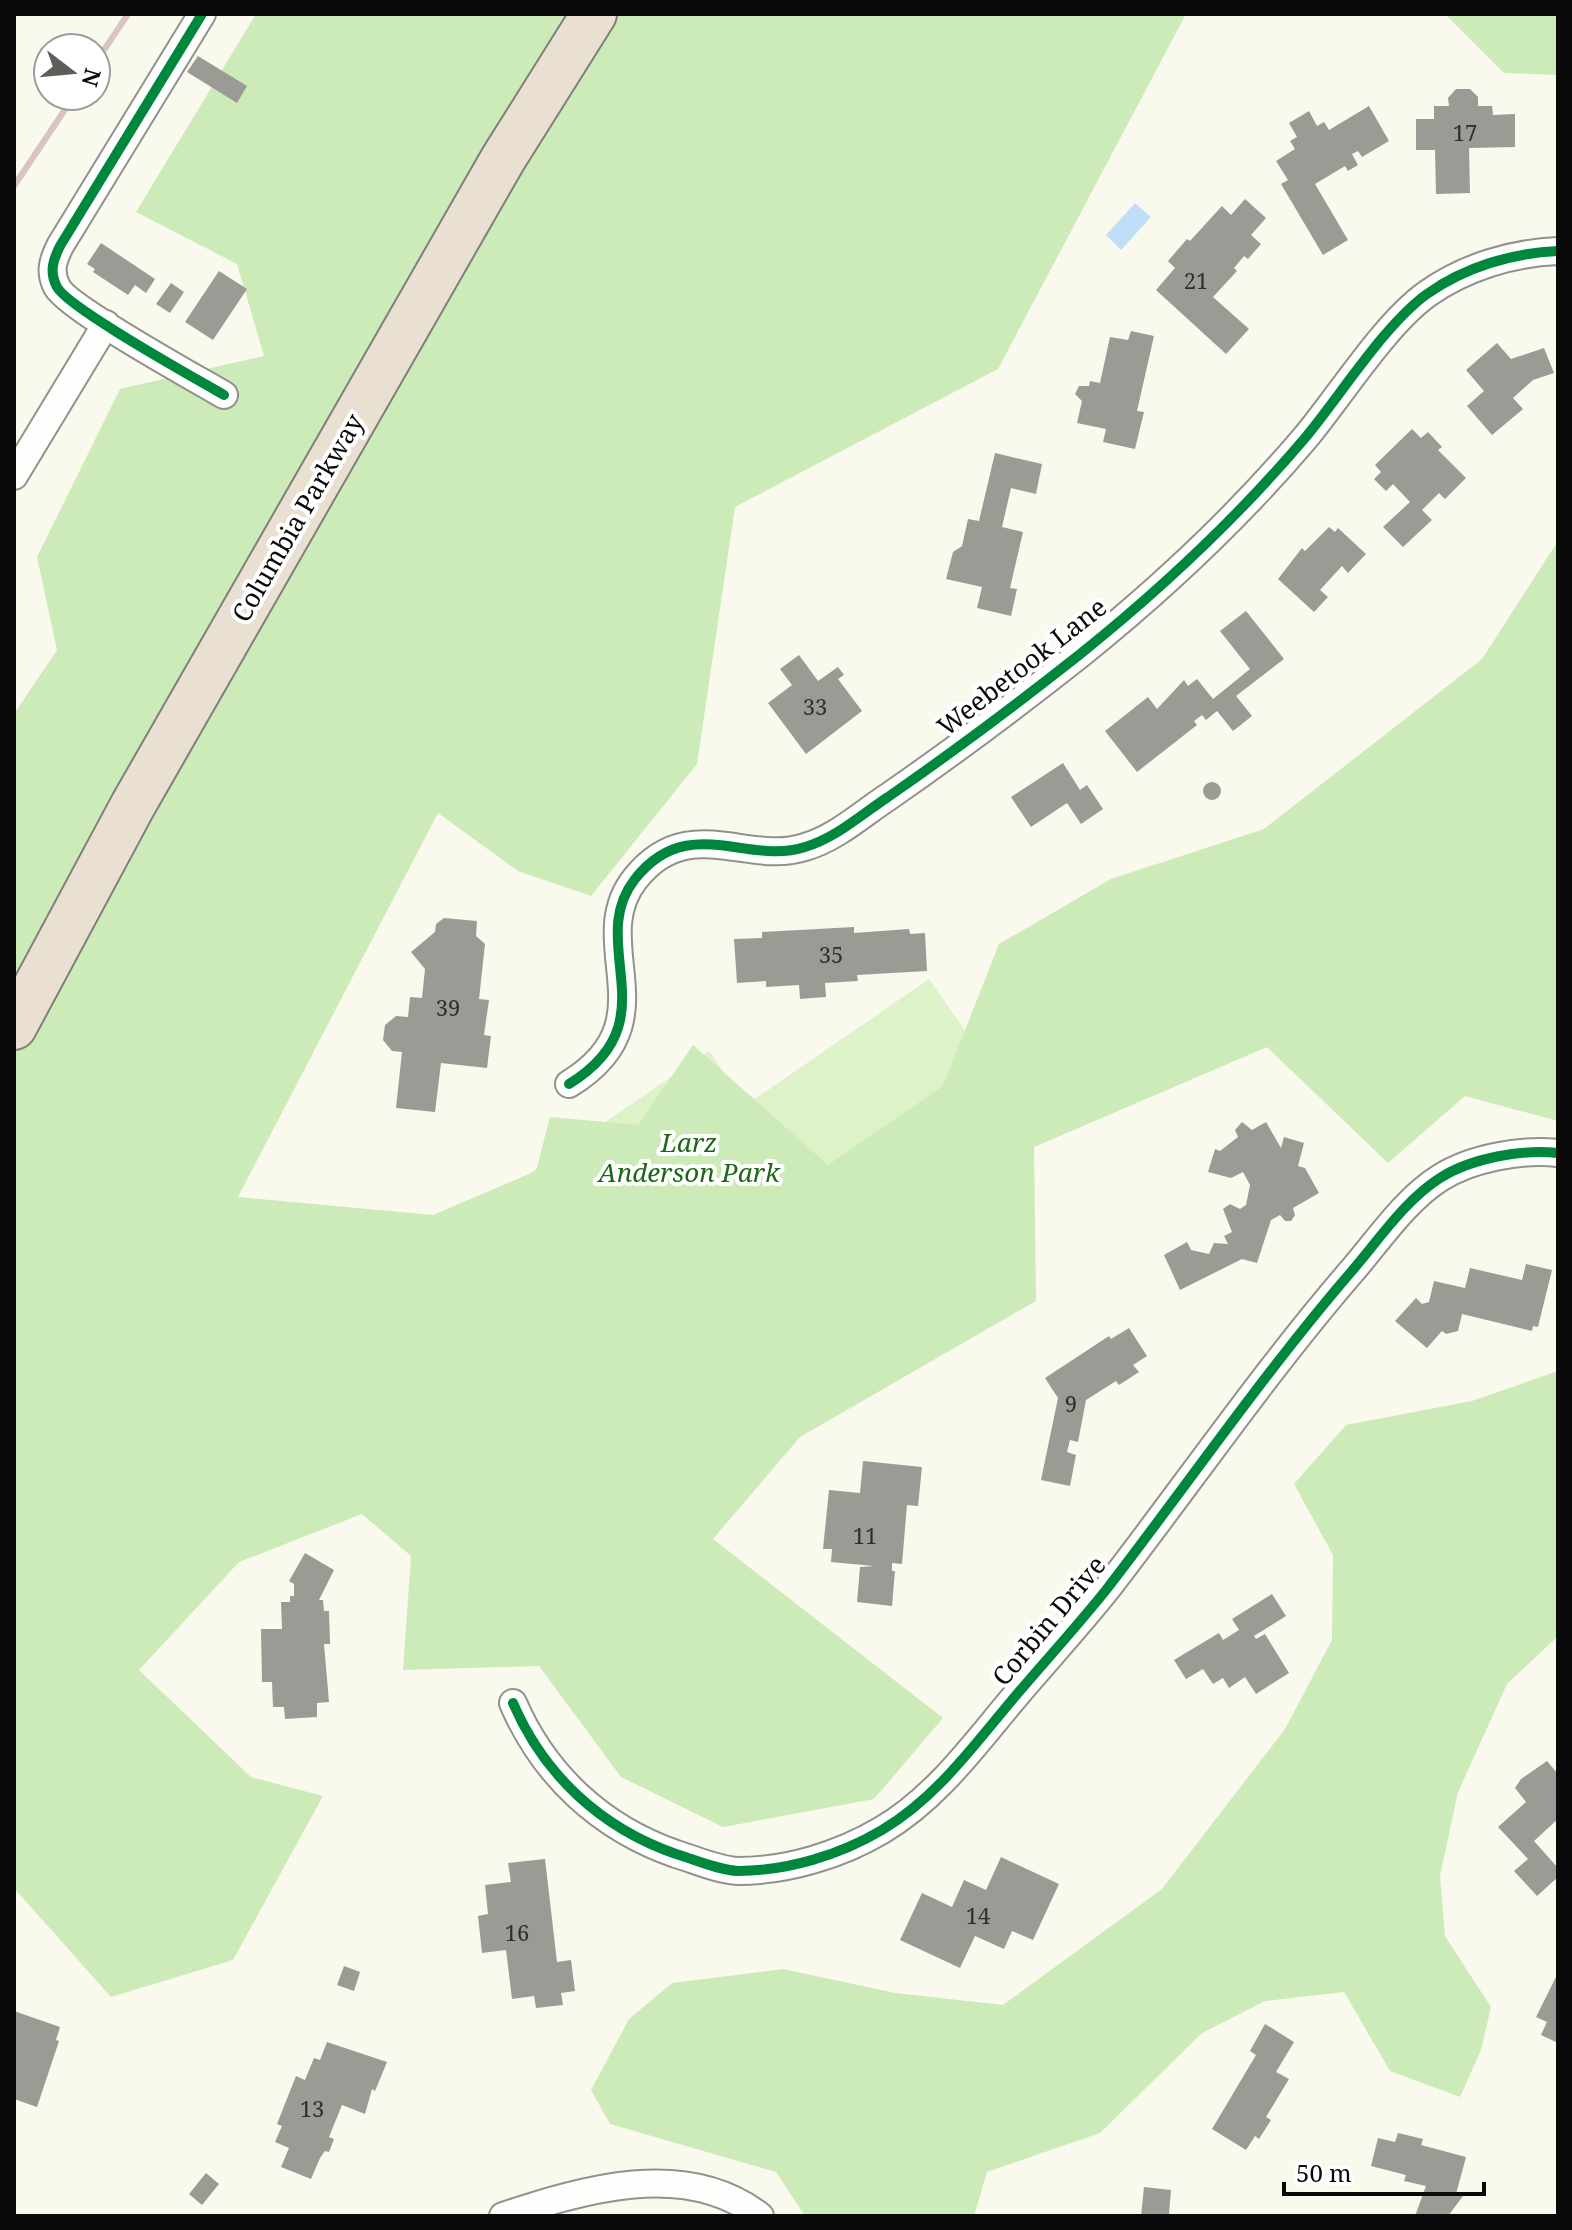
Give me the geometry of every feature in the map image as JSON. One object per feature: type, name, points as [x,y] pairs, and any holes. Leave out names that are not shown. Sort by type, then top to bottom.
[{"type":"highway","name":"Columbia Parkway","points":[[14,1027],[133,805],[503,159],[594,14]]},
{"type":"street","points":[[202,14],[53,261],[52,276],[59,291],[224,395]]},
{"type":"street","name":"Weebetook Lane","points":[[569,1084],[595,1068],[611,1048],[620,1024],[623,999],[621,909],[626,893],[647,867],[672,851],[703,843],[790,852],[838,831],[919,776],[1071,661],[1213,537],[1305,438],[1398,321],[1427,294],[1496,261],[1558,251]]},
{"type":"street","points":[[14,476],[101,320]]},
{"type":"street","name":"Corbin Drive","points":[[513,1703],[526,1733],[562,1783],[621,1827],[665,1850],[712,1866],[749,1870],[787,1866],[836,1853],[881,1831],[941,1784],[1097,1600],[1310,1319],[1408,1206],[1440,1178],[1475,1163],[1513,1155],[1558,1153]]},
{"type":"street","points":[[503,2216],[570,2194],[655,2182],[719,2194],[760,2216]]},
{"type":"green space","points":[[256,14],[1186,14],[998,369],[735,507],[697,764],[591,896],[518,871],[438,813],[238,1197],[433,1215],[536,1171],[550,1117],[638,1125],[693,1045],[828,1165],[943,1086],[999,944],[1111,879],[1264,829],[1482,659],[1558,541],[1558,1121],[1465,1096],[1388,1163],[1267,1047],[1034,1147],[1036,1301],[800,1437],[713,1539],[943,1718],[874,1799],[723,1827],[621,1777],[539,1666],[403,1670],[411,1556],[362,1514],[239,1562],[139,1670],[251,1777],[323,1796],[233,1960],[111,1997],[14,1888],[14,714],[57,650],[37,557],[120,389],[264,356],[237,264],[136,212]]},
{"type":"green space","points":[[1445,14],[1558,14],[1558,75],[1504,73]]},
{"type":"green space","name":"Larz Anderson Park","points":[[929,979],[1033,1128],[491,1303],[182,1336],[529,1174],[709,1051],[746,1105]]},
{"type":"green space","points":[[1558,1371],[1558,1636],[1507,1684],[1458,1792],[1440,1876],[1445,1936],[1491,2007],[1481,2050],[1460,2097],[1390,2071],[1344,1992],[1265,2001],[1202,2033],[1100,2133],[987,2172],[974,2216],[805,2216],[776,2172],[610,2124],[591,2090],[629,2019],[672,1983],[783,1969],[895,1993],[1003,2005],[1162,1889],[1285,1729],[1332,1640],[1333,1555],[1294,1484],[1346,1425],[1472,1401]]},
{"type":"water","points":[[1135,203],[1151,217],[1121,250],[1106,235]]},
{"type":"building","points":[[198,56],[247,86],[237,103],[187,72]]},
{"type":"building","points":[[1456,89],[1470,89],[1478,97],[1478,106],[1492,106],[1493,115],[1515,114],[1515,147],[1469,148],[1470,193],[1436,194],[1435,150],[1416,150],[1416,119],[1434,119],[1434,106],[1449,106],[1448,98]]},
{"type":"building","points":[[1369,106],[1389,141],[1362,157],[1358,151],[1352,154],[1358,165],[1348,171],[1345,166],[1315,184],[1348,240],[1323,255],[1281,184],[1288,180],[1276,161],[1295,149],[1290,141],[1297,137],[1289,123],[1309,111],[1317,126],[1324,122],[1329,130]]},
{"type":"building","points":[[1245,199],[1266,218],[1251,235],[1261,244],[1248,259],[1244,256],[1234,268],[1237,271],[1213,297],[1249,329],[1226,354],[1156,290],[1175,268],[1168,261],[1187,239],[1190,241],[1222,206],[1231,215]]},
{"type":"building","points":[[101,243],[155,279],[146,293],[135,285],[128,295],[93,272],[95,269],[87,264]]},
{"type":"building","points":[[219,271],[247,289],[213,340],[185,322]]},
{"type":"building","points":[[171,283],[184,292],[170,313],[156,304]]},
{"type":"building","points":[[1131,331],[1154,336],[1137,411],[1144,412],[1135,449],[1103,442],[1106,429],[1077,423],[1082,401],[1075,394],[1079,386],[1089,386],[1090,381],[1100,383],[1110,337],[1128,340]]},
{"type":"building","points":[[1497,343],[1511,359],[1544,348],[1554,373],[1533,380],[1513,398],[1523,409],[1492,435],[1467,406],[1484,391],[1466,370]]},
{"type":"building","points":[[1412,429],[1421,438],[1428,432],[1442,447],[1438,450],[1466,478],[1445,499],[1439,493],[1422,510],[1432,520],[1403,547],[1383,527],[1410,502],[1393,484],[1386,491],[1374,479],[1381,472],[1375,465]]},
{"type":"building","points":[[995,453],[1042,464],[1036,494],[1011,488],[1002,527],[1023,532],[1010,588],[1017,589],[1011,616],[977,608],[982,587],[946,579],[953,552],[962,546],[968,519],[979,521]]},
{"type":"building","points":[[1329,527],[1335,532],[1338,528],[1366,554],[1348,573],[1342,566],[1320,590],[1328,597],[1314,612],[1278,579],[1302,548],[1305,551]]},
{"type":"building","points":[[1246,611],[1284,659],[1236,696],[1252,716],[1233,731],[1217,711],[1206,720],[1202,715],[1194,721],[1197,725],[1137,772],[1105,731],[1148,697],[1157,709],[1184,680],[1188,686],[1197,679],[1213,699],[1250,669],[1220,631]]},
{"type":"building","points":[[799,655],[818,681],[838,667],[844,675],[838,679],[862,711],[806,754],[768,703],[792,685],[780,669]]},
{"type":"building","points":[[1063,763],[1080,790],[1087,785],[1103,809],[1081,824],[1067,803],[1031,827],[1011,797]]},
{"type":"building","points":[[1212,782],[1221,791],[1212,800],[1203,791]]},
{"type":"building","points":[[444,918],[477,921],[476,936],[485,944],[479,999],[489,1000],[484,1035],[491,1036],[487,1068],[441,1063],[435,1112],[396,1108],[402,1052],[392,1051],[383,1040],[385,1025],[396,1016],[408,1017],[410,997],[422,998],[425,969],[411,952],[435,932],[436,924]]},
{"type":"building","points":[[854,927],[854,933],[909,929],[910,934],[925,933],[927,971],[857,975],[858,981],[825,983],[826,997],[800,999],[799,985],[766,987],[766,981],[737,983],[734,939],[762,938],[762,932]]},
{"type":"building","points":[[1242,1122],[1252,1130],[1266,1122],[1281,1148],[1284,1137],[1304,1143],[1298,1166],[1305,1168],[1319,1193],[1293,1208],[1295,1215],[1291,1221],[1285,1221],[1280,1215],[1271,1220],[1257,1263],[1242,1259],[1180,1290],[1164,1255],[1187,1242],[1191,1250],[1209,1254],[1214,1243],[1228,1244],[1224,1236],[1232,1232],[1223,1209],[1230,1204],[1240,1209],[1246,1205],[1250,1185],[1243,1172],[1231,1178],[1208,1172],[1215,1149],[1220,1151],[1238,1137],[1235,1130]]},
{"type":"building","points":[[1526,1264],[1552,1270],[1538,1327],[1533,1326],[1532,1331],[1462,1314],[1458,1331],[1446,1334],[1442,1331],[1427,1348],[1395,1321],[1416,1298],[1422,1304],[1429,1302],[1434,1281],[1465,1288],[1470,1268],[1522,1280]]},
{"type":"building","points":[[1129,1328],[1147,1356],[1133,1365],[1139,1372],[1119,1385],[1116,1381],[1086,1400],[1078,1442],[1070,1440],[1067,1452],[1076,1455],[1070,1486],[1041,1480],[1058,1398],[1045,1378],[1109,1336],[1111,1339]]},
{"type":"building","points":[[863,1461],[922,1467],[918,1506],[907,1505],[902,1564],[892,1563],[892,1571],[895,1571],[892,1606],[857,1602],[860,1567],[874,1566],[831,1562],[832,1549],[823,1549],[829,1490],[860,1493]]},
{"type":"building","points":[[305,1553],[334,1570],[319,1600],[323,1600],[324,1611],[329,1611],[330,1644],[324,1644],[329,1702],[317,1703],[317,1717],[285,1719],[284,1707],[273,1707],[272,1682],[262,1682],[261,1629],[282,1629],[281,1602],[290,1602],[290,1596],[294,1596],[294,1584],[289,1581]]},
{"type":"building","points":[[1272,1594],[1286,1616],[1254,1636],[1256,1639],[1265,1634],[1289,1673],[1256,1694],[1245,1677],[1229,1688],[1223,1678],[1213,1684],[1203,1669],[1186,1679],[1174,1660],[1219,1633],[1223,1640],[1239,1630],[1232,1619]]},
{"type":"building","points":[[1547,1761],[1558,1774],[1558,1819],[1534,1841],[1558,1868],[1558,1877],[1537,1896],[1514,1871],[1528,1859],[1498,1827],[1526,1802],[1515,1788],[1521,1779]]},
{"type":"building","points":[[1001,1857],[1059,1884],[1033,1940],[1012,1931],[1004,1949],[975,1936],[960,1968],[900,1940],[922,1893],[952,1907],[964,1880],[986,1890]]},
{"type":"building","points":[[545,1859],[557,1962],[571,1960],[575,1991],[561,1993],[563,2005],[536,2008],[534,1996],[512,1999],[506,1950],[482,1953],[478,1916],[488,1914],[485,1885],[511,1882],[508,1863]]},
{"type":"building","points":[[344,1966],[360,1972],[354,1991],[337,1985]]},
{"type":"building","points":[[1558,1973],[1558,2043],[1541,2035],[1547,2022],[1536,2017]]},
{"type":"building","points":[[14,2011],[60,2027],[56,2040],[59,2041],[37,2107],[14,2099]]},
{"type":"building","points":[[1265,2024],[1294,2042],[1276,2072],[1289,2079],[1266,2117],[1271,2120],[1259,2139],[1255,2136],[1246,2150],[1212,2129],[1256,2055],[1250,2051]]},
{"type":"building","points":[[327,2042],[387,2062],[375,2091],[372,2089],[365,2114],[342,2105],[329,2137],[334,2139],[329,2152],[325,2151],[320,2158],[311,2179],[281,2167],[289,2148],[275,2142],[282,2126],[277,2124],[296,2076],[305,2080],[314,2058],[320,2060]]},
{"type":"building","points":[[1398,2133],[1423,2139],[1421,2145],[1466,2157],[1456,2194],[1463,2196],[1448,2216],[1415,2216],[1426,2186],[1404,2181],[1406,2175],[1371,2166],[1378,2138],[1395,2142]]},
{"type":"building","points":[[206,2173],[219,2184],[202,2205],[189,2194]]},
{"type":"building","points":[[1144,2187],[1171,2190],[1169,2214],[1141,2216]]},
{"type":"railway","points":[[112,38],[128,14]]},
{"type":"railway","points":[[14,186],[63,112]]},
{"type":"cycle path","points":[[202,14],[60,246],[53,271],[57,287],[66,297],[224,395]]},
{"type":"cycle path","points":[[569,1084],[599,1060],[616,1035],[622,1009],[618,930],[622,904],[635,879],[655,859],[676,848],[697,844],[783,851],[816,843],[848,825],[1032,692],[1168,579],[1279,467],[1395,323],[1427,294],[1457,276],[1490,263],[1558,251]]},
{"type":"cycle path","points":[[513,1703],[541,1753],[578,1796],[623,1830],[676,1854],[723,1869],[757,1870],[813,1860],[866,1839],[921,1802],[971,1749],[1106,1590],[1288,1349],[1415,1198],[1452,1171],[1481,1160],[1513,1154],[1558,1153]]}]
